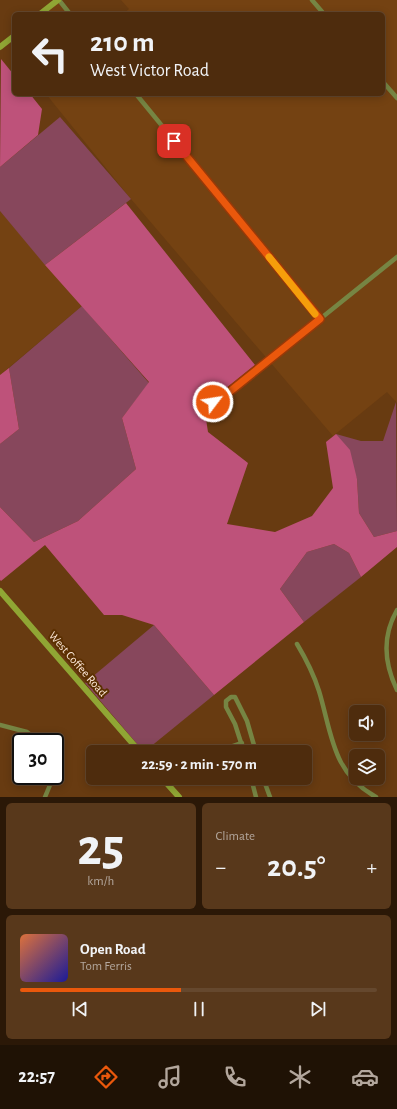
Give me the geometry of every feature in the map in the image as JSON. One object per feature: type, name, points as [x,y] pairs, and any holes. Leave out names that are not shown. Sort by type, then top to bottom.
[{"type":"street","points":[[43,12],[58,0],[68,12]]},
{"type":"street","points":[[312,0],[322,12]]},
{"type":"street","points":[[0,47],[12,38]]},
{"type":"street","points":[[385,84],[397,98]]},
{"type":"street","points":[[138,96],[320,319]]},
{"type":"street","points":[[213,402],[228,393],[397,257]]},
{"type":"street","name":"West Coffee Road","points":[[0,591],[134,745]]},
{"type":"street","points":[[397,610],[388,632],[386,649],[389,670],[397,690]]},
{"type":"street","points":[[297,644],[315,680],[333,746],[341,764],[360,787],[376,797]]},
{"type":"street","points":[[236,745],[242,743],[236,724],[226,705],[226,701],[231,697],[235,697],[241,707],[254,745]]},
{"type":"street","points":[[0,725],[29,733]]},
{"type":"street","points":[[45,797],[50,785]]},
{"type":"street","points":[[168,785],[179,797]]},
{"type":"street","points":[[253,785],[256,797]]},
{"type":"street","points":[[266,785],[270,797]]},
{"type":"shaded area","points":[[58,0],[68,12],[43,12]]},
{"type":"shaded area","points":[[121,0],[397,0],[397,403],[387,392],[333,436],[131,199],[48,96],[385,96],[385,12],[125,12],[129,9]]},
{"type":"shaded area","points":[[1,59],[12,73],[12,96],[32,96],[42,109],[38,135],[0,167]]},
{"type":"shaded area","points":[[60,117],[131,199],[45,265],[0,211],[0,167]]},
{"type":"shaded area","points":[[126,203],[255,365],[204,406],[208,432],[248,463],[227,524],[275,532],[312,516],[333,488],[326,442],[336,434],[350,450],[357,479],[359,513],[374,537],[397,531],[397,547],[361,577],[349,553],[334,544],[307,552],[280,589],[304,622],[214,695],[154,625],[122,615],[104,615],[45,545],[1,581],[0,580],[0,507],[34,542],[78,521],[136,469],[122,418],[149,382],[45,265]]},
{"type":"shaded area","points":[[0,211],[82,306],[0,375]]},
{"type":"shaded area","points":[[82,306],[149,383],[122,418],[136,469],[78,521],[34,542],[0,507],[0,444],[19,429],[9,368]]},
{"type":"shaded area","points":[[9,368],[19,429],[0,444],[0,375]]},
{"type":"shaded area","points":[[396,402],[397,531],[374,537],[359,513],[357,479],[336,434],[361,441],[383,441]]},
{"type":"shaded area","points":[[334,544],[349,553],[361,577],[304,622],[280,589],[307,552]]},
{"type":"shaded area","points":[[154,625],[214,695],[153,745],[138,745],[85,683]]},
{"type":"slow traffic","points":[[269,257],[315,314]]},
{"type":"route","points":[[174,141],[320,319],[228,393],[213,402]]}]
